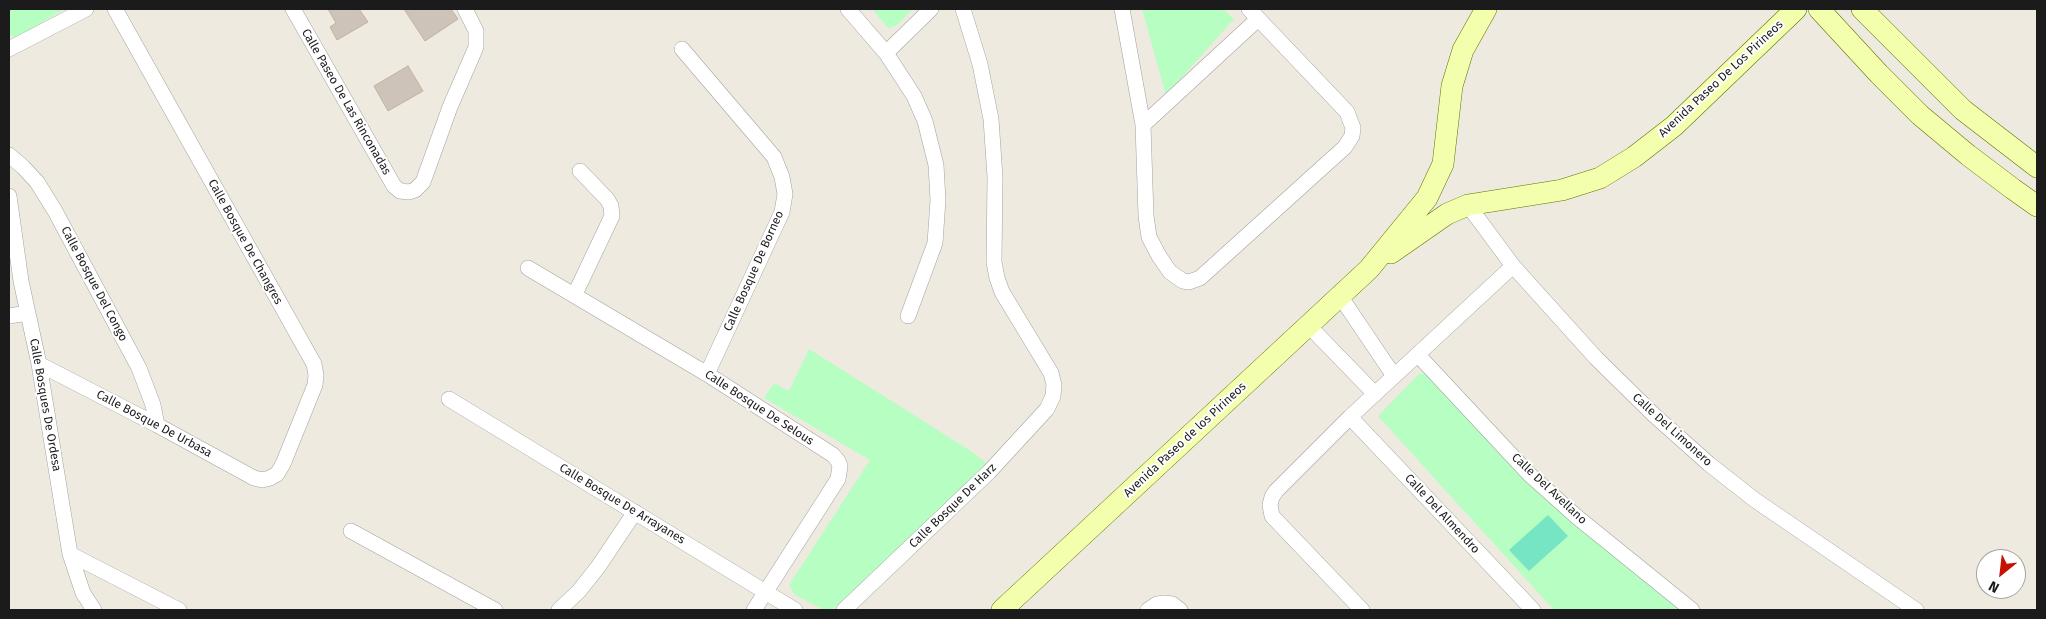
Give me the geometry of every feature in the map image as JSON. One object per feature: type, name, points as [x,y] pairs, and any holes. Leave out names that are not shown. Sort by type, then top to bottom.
[{"type":"street","points":[[9,49],[86,9]]},
{"type":"street","name":"Calle Bosque De Changres","points":[[115,9],[314,364],[316,375],[311,395],[283,464],[277,474],[270,478]]},
{"type":"street","name":"Calle Paseo De Las Rinconadas","points":[[293,9],[394,186],[409,192],[415,190],[422,182],[450,107],[476,47],[476,31],[465,9]]},
{"type":"street","points":[[848,9],[886,53],[914,96],[925,121],[936,165],[938,200],[935,243],[908,316]]},
{"type":"street","points":[[886,53],[931,9]]},
{"type":"street","name":"Calle Bosque De Harz","points":[[844,610],[989,472],[1046,409],[1053,396],[1054,385],[1051,373],[1002,292],[997,278],[994,262],[995,177],[991,120],[980,64],[963,9]]},
{"type":"street","points":[[1122,9],[1127,26],[1143,125],[1146,216],[1149,237],[1170,272],[1183,281],[1189,282],[1200,278],[1345,147],[1352,136],[1352,128],[1347,112],[1254,14],[1143,125]]},
{"type":"street","points":[[1369,269],[1427,198],[1443,164],[1452,86],[1463,50],[1486,9]]},
{"type":"street","name":"Avenida Paseo De Los Pirineos","points":[[1369,269],[1447,214],[1468,206],[1562,190],[1600,178],[1634,157],[1674,126],[1796,9]]},
{"type":"street","points":[[1819,9],[1920,115],[1968,155],[2037,206]]},
{"type":"street","points":[[1862,9],[1963,110],[2037,168]]},
{"type":"street","name":"Calle Bosque De Borneo","points":[[682,49],[774,156],[782,177],[785,194],[782,212],[707,374]]},
{"type":"street","name":"Calle Bosque Del Congo","points":[[9,155],[37,182],[79,255],[139,368],[153,405],[157,425]]},
{"type":"street","points":[[575,294],[612,216],[611,206],[607,199],[580,171]]},
{"type":"street","name":"Calle Bosques De Ordesa","points":[[9,196],[15,282],[28,313],[39,364],[70,554],[83,593],[94,610]]},
{"type":"street","name":"Calle Del Limonero","points":[[1468,206],[1513,266],[1596,358],[1654,415],[1709,464],[1755,500],[1916,610]]},
{"type":"street","points":[[1362,610],[1272,516],[1270,505],[1276,491],[1350,417],[1513,266]]},
{"type":"street","name":"Calle Bosque De Selous","points":[[528,268],[575,294],[707,374],[832,455],[840,466],[838,479],[754,610]]},
{"type":"street","name":"Avenida Paseo de los Pirineos","points":[[1002,610],[1369,269]]},
{"type":"street","points":[[1340,296],[1394,376]]},
{"type":"street","points":[[9,316],[28,313]]},
{"type":"street","points":[[1308,325],[1376,394]]},
{"type":"street","name":"Calle Del Avellano","points":[[1418,355],[1529,474],[1578,517],[1692,610]]},
{"type":"street","name":"Calle Bosque De Urbasa","points":[[39,364],[254,478],[270,478]]},
{"type":"street","name":"Calle Bosque De Arrayanes","points":[[449,399],[794,610]]},
{"type":"street","name":"Calle Del Almendro","points":[[1350,417],[1533,610]]},
{"type":"street","points":[[559,610],[579,591],[598,567],[635,512]]},
{"type":"street","points":[[351,531],[495,610]]},
{"type":"street","points":[[70,554],[179,610]]},
{"type":"street","points":[[1148,610],[1157,604],[1165,603],[1172,604],[1180,610]]},
{"type":"green space","points":[[9,9],[64,9],[16,38],[9,34]]},
{"type":"green space","points":[[872,9],[913,9],[896,26],[888,28]]},
{"type":"green space","points":[[1142,9],[1223,9],[1234,19],[1166,95]]},
{"type":"green space","points":[[809,349],[974,453],[988,465],[832,610],[824,610],[794,594],[789,585],[870,460],[764,398],[774,383],[789,391]]},
{"type":"green space","points":[[1428,373],[1682,610],[1554,610],[1378,416],[1419,374]]},
{"type":"green space","points":[[1548,515],[1568,536],[1529,571],[1509,550]]},
{"type":"building","points":[[328,9],[359,9],[368,22],[337,40],[330,27],[336,23]]},
{"type":"building","points":[[404,9],[451,9],[458,19],[425,41]]},
{"type":"building","points":[[408,66],[423,91],[388,111],[374,86]]}]
